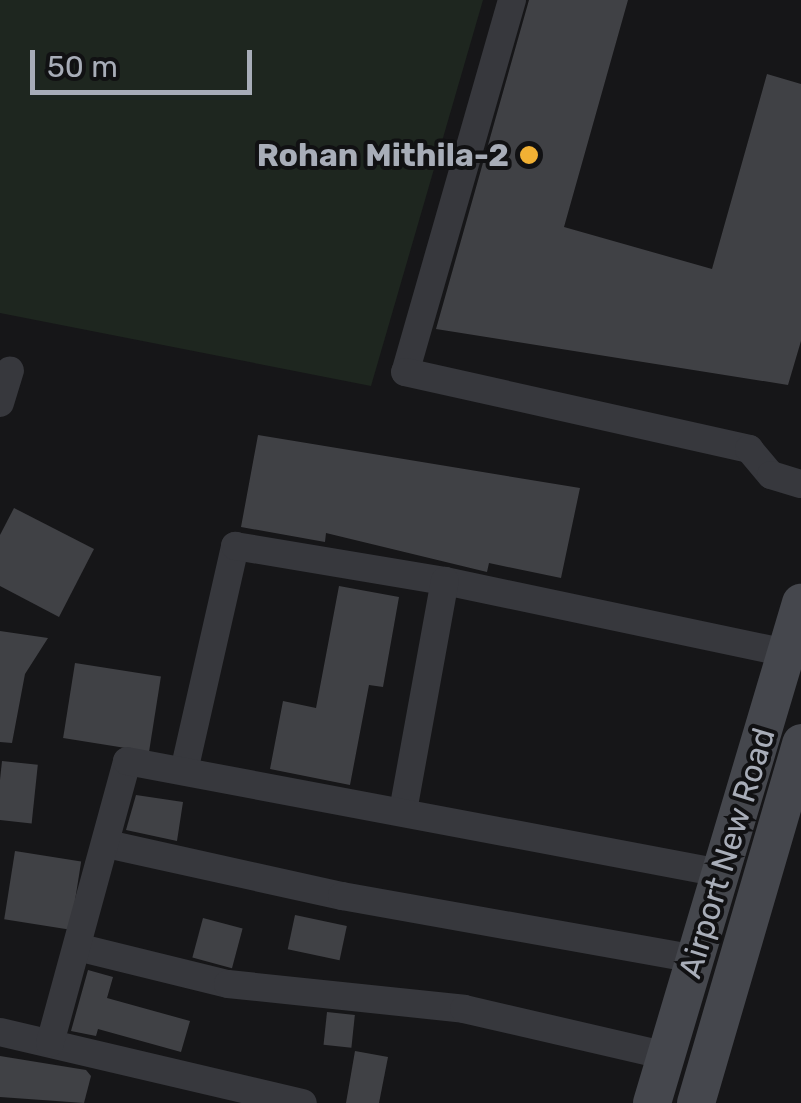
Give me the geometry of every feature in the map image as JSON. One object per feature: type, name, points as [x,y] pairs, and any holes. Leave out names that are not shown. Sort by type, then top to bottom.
[{"type":"main road","name":"Airport New Road","points":[[652,1103],[801,604]]},
{"type":"main road","name":"Airport New Road","points":[[696,1103],[801,743]]},
{"type":"street","points":[[512,0],[405,372],[749,449],[771,476],[799,477]]},
{"type":"street","points":[[0,403],[10,370]]},
{"type":"street","points":[[184,771],[235,546],[445,582],[787,653]]},
{"type":"street","points":[[403,812],[445,582]]},
{"type":"street","points":[[50,1044],[127,761],[721,873]]},
{"type":"street","points":[[107,844],[342,896],[696,959]]},
{"type":"street","points":[[77,947],[258,988],[448,1006],[666,1056]]},
{"type":"street","points":[[0,1032],[304,1103]]},
{"type":"shaded area","points":[[0,0],[483,0],[371,386],[0,313]]},
{"type":"building","name":"Rohan Mithila-2","points":[[529,0],[628,0],[564,227],[712,269],[767,74],[801,84],[801,341],[788,385],[436,329]]},
{"type":"building","points":[[258,435],[580,488],[561,578],[489,563],[487,572],[326,533],[325,542],[241,527]]},
{"type":"building","points":[[14,508],[94,549],[59,617],[0,586],[0,535]]},
{"type":"building","points":[[339,586],[399,597],[383,687],[369,685],[350,785],[270,769],[283,701],[316,708]]},
{"type":"building","points":[[0,631],[48,638],[25,674],[12,743],[0,742]]},
{"type":"building","points":[[75,663],[161,677],[149,752],[63,738]]},
{"type":"building","points":[[2,761],[38,765],[32,823],[0,820]]},
{"type":"building","points":[[136,795],[183,802],[177,841],[126,830]]},
{"type":"building","points":[[15,851],[81,861],[70,930],[4,919]]},
{"type":"building","points":[[295,915],[347,926],[340,960],[288,949]]},
{"type":"building","points":[[203,918],[243,929],[232,968],[192,958]]},
{"type":"building","points":[[88,970],[113,977],[107,998],[190,1021],[181,1052],[98,1029],[96,1036],[71,1031]]},
{"type":"building","points":[[327,1012],[355,1015],[351,1048],[324,1045]]},
{"type":"building","points":[[355,1051],[388,1057],[379,1103],[346,1103]]},
{"type":"building","points":[[0,1056],[86,1070],[91,1076],[84,1103],[0,1097]]},
{"type":"place","name":"Rohan Mithila-2","points":[[529,155]]}]
